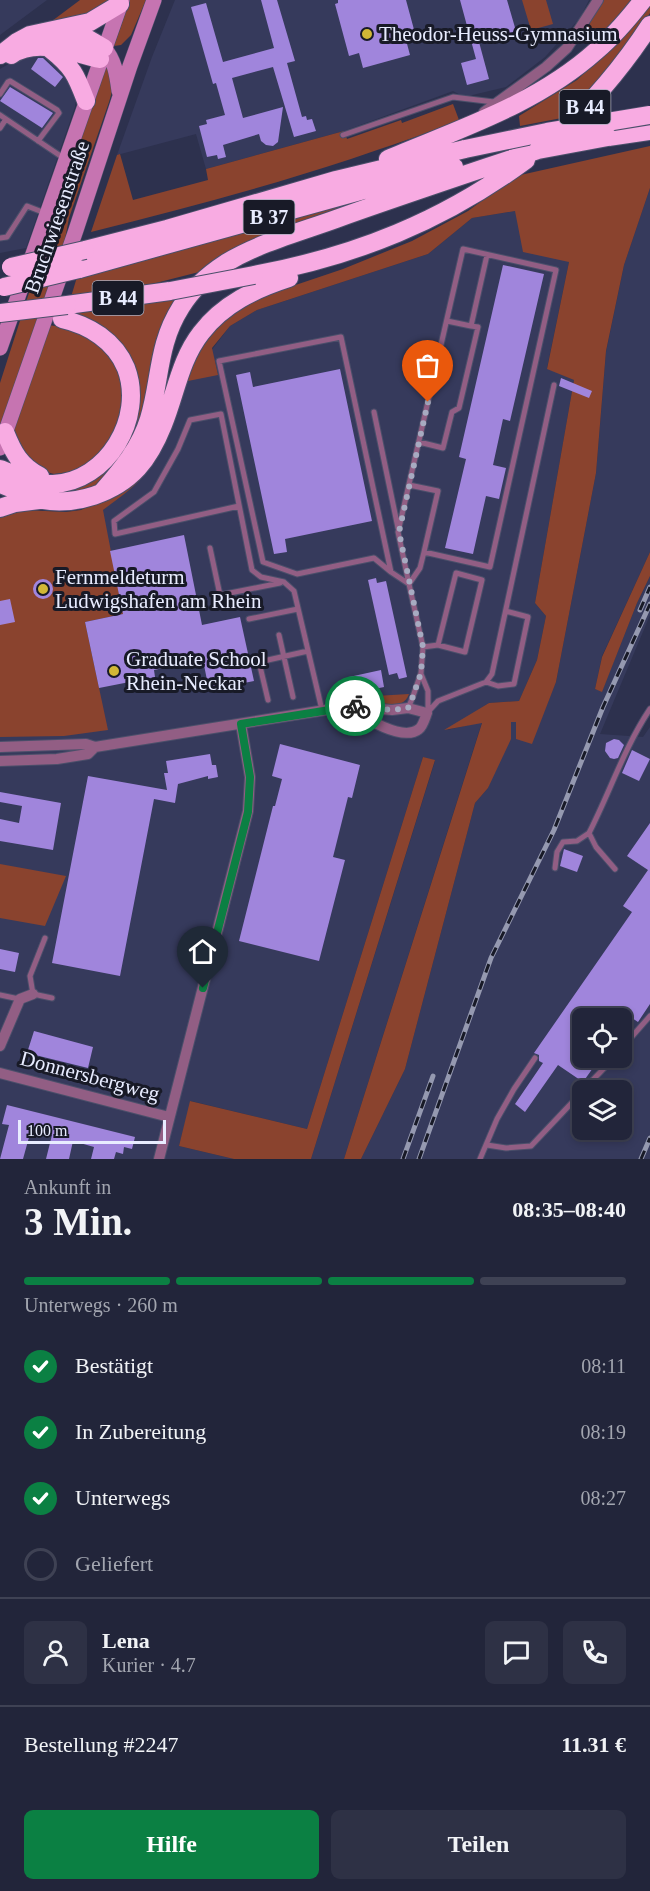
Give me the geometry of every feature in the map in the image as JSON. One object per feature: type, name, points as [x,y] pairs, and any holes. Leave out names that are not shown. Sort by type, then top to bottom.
[{"type":"highway","name":"B 44","points":[[336,180],[526,99],[596,52],[643,0]]},
{"type":"highway","points":[[0,63],[29,44],[90,21],[119,7]]},
{"type":"highway","name":"B 44","points":[[0,313],[64,312],[295,267],[364,247],[409,230],[486,188],[533,155],[571,123],[635,48],[650,25]]},
{"type":"highway","points":[[29,44],[79,35],[96,42],[105,54]]},
{"type":"highway","points":[[29,44],[65,60],[72,69],[86,101]]},
{"type":"highway","name":"B 37","points":[[4,278],[79,269],[461,164],[547,132],[650,116]]},
{"type":"highway","name":"B 37","points":[[4,278],[85,250],[336,180],[461,164],[650,131]]},
{"type":"highway","points":[[103,491],[131,457],[142,438],[149,418],[163,347],[170,327],[182,305],[204,279],[227,262],[461,164]]},
{"type":"highway","points":[[0,484],[26,490],[57,502],[88,498],[125,480],[145,458],[163,426],[181,368],[201,332],[226,307],[330,257]]},
{"type":"highway","points":[[0,320],[33,318],[64,312],[110,344],[123,364],[129,383],[128,421],[119,441],[103,462],[91,472],[75,480],[26,490]]},
{"type":"highway","points":[[3,440],[14,454],[26,490]]},
{"type":"highway","points":[[0,469],[26,490]]},
{"type":"main road","name":"Bruchwiesenstraße","points":[[3,440],[101,170],[119,98],[154,0]]},
{"type":"main road","name":"Bruchwiesenstraße","points":[[0,348],[86,101],[105,54],[119,7]]},
{"type":"main road","points":[[119,98],[118,79],[105,54],[125,52],[138,43]]},
{"type":"street","points":[[478,117],[546,67],[567,48],[598,0]]},
{"type":"street","points":[[0,747],[86,744],[95,747],[350,706],[392,710],[408,708],[427,713],[422,727],[408,737],[357,712],[350,706]]},
{"type":"street","points":[[159,1159],[248,812],[250,777],[241,724]]},
{"type":"street","points":[[0,760],[57,759],[88,754],[95,747]]},
{"type":"street","points":[[20,999],[33,994]]},
{"type":"street","name":"Donnersbergweg","points":[[0,1046],[20,999]]},
{"type":"street","name":"Donnersbergweg","points":[[0,1073],[169,1118]]},
{"type":"lane","points":[[0,94],[10,81],[57,110],[59,113],[38,141]]},
{"type":"lane","points":[[343,135],[453,97],[497,103]]},
{"type":"lane","points":[[0,114],[66,160]]},
{"type":"lane","points":[[0,128],[6,119]]},
{"type":"lane","points":[[0,238],[7,237],[27,207],[47,214]]},
{"type":"lane","points":[[399,532],[463,249],[556,270],[490,567],[424,552]]},
{"type":"lane","points":[[471,326],[487,255]]},
{"type":"lane","points":[[419,442],[443,448],[452,412],[459,408],[478,327],[447,321]]},
{"type":"lane","points":[[391,572],[341,337],[219,361],[263,562],[297,574],[374,558],[391,572],[409,584]]},
{"type":"lane","points":[[427,713],[438,701],[486,682],[492,674],[554,385]]},
{"type":"lane","points":[[374,412],[423,647],[421,673],[408,708]]},
{"type":"lane","points":[[239,506],[115,534],[114,521],[154,492],[178,449],[190,420],[221,414],[252,570],[261,577],[284,582],[294,591],[322,710]]},
{"type":"lane","points":[[409,485],[438,491],[420,568],[409,584]]},
{"type":"lane","points":[[210,548],[220,595],[284,582]]},
{"type":"lane","points":[[423,647],[438,645],[465,652],[483,580],[456,573],[438,645]]},
{"type":"lane","points":[[249,619],[298,609]]},
{"type":"lane","points":[[486,682],[498,686],[514,684],[528,617],[506,611]]},
{"type":"lane","points":[[279,635],[292,697]]},
{"type":"lane","points":[[268,700],[259,662],[308,651]]},
{"type":"lane","points":[[421,673],[428,691],[427,713]]},
{"type":"lane","points":[[555,868],[557,852],[563,842],[577,841],[589,833],[626,751],[650,709]]},
{"type":"lane","points":[[56,746],[57,759]]},
{"type":"lane","points":[[589,833],[596,847],[615,869]]},
{"type":"lane","points":[[45,938],[30,976],[33,994],[52,998]]},
{"type":"lane","points":[[0,995],[20,999]]},
{"type":"lane","points":[[632,1036],[650,1016]]},
{"type":"lane","points":[[480,1159],[497,1119],[535,1058]]},
{"type":"lane","points":[[593,1080],[605,1068]]},
{"type":"lane","points":[[487,1145],[506,1148],[531,1146],[572,1103]]},
{"type":"shaded area","points":[[0,0],[47,0],[0,35]]},
{"type":"shaded area","points":[[80,0],[109,0],[90,15],[52,21]]},
{"type":"shaded area","points":[[130,0],[146,0],[131,35],[121,45],[114,46]]},
{"type":"shaded area","points":[[175,0],[589,0],[580,18],[545,57],[506,87],[464,97],[453,91],[344,131],[206,169],[196,134],[117,155]]},
{"type":"shaded area","points":[[522,0],[546,0],[553,24],[531,30]]},
{"type":"shaded area","points":[[602,0],[632,0],[616,21],[590,45],[586,41],[585,32]]},
{"type":"shaded area","points":[[650,0],[650,13],[630,43],[567,117],[520,126],[519,116],[577,80],[600,58]]},
{"type":"shaded area","points":[[42,55],[63,64],[76,97],[75,107],[26,248],[0,253],[0,69],[19,58]]},
{"type":"shaded area","points":[[106,67],[108,67],[113,88],[109,102],[0,431],[0,383],[45,243]]},
{"type":"shaded area","points":[[453,104],[459,120],[419,136],[287,179],[91,232],[117,155],[120,154],[133,200],[208,180],[206,169],[344,131],[347,139],[401,120],[402,123]]},
{"type":"shaded area","points":[[650,146],[650,188],[624,265],[606,351],[596,473],[556,682],[532,744],[516,739],[516,722],[511,722],[511,739],[488,788],[475,803],[405,1069],[361,1159],[344,1159],[482,723],[444,730],[489,703],[519,701],[537,660],[546,616],[535,603],[574,380],[547,369],[569,262],[523,252],[515,211],[472,218],[428,254],[257,310],[230,326],[212,348],[218,375],[188,381],[159,454],[147,472],[134,485],[103,510],[123,614],[85,622],[108,730],[64,736],[0,737],[0,515],[24,510],[66,512],[81,510],[109,497],[188,367],[221,319],[257,298],[343,269],[412,241],[468,211],[516,176]]},
{"type":"shaded area","points":[[437,177],[199,272],[140,287],[71,297],[77,277]]},
{"type":"shaded area","points":[[650,188],[650,552],[602,656],[595,689],[602,691],[650,576],[650,615],[600,734],[643,737],[650,727],[650,1159],[361,1159],[405,1069],[475,803],[488,788],[511,722],[543,714],[556,682],[596,473],[606,352],[624,265]]},
{"type":"shaded area","points":[[515,211],[569,262],[547,368],[574,380],[535,603],[546,616],[537,660],[519,701],[489,703],[447,730],[482,722],[344,1159],[311,1159],[435,761],[423,757],[307,1129],[191,1101],[179,1146],[234,1159],[0,1159],[0,567],[103,510],[159,454],[188,381],[230,326],[257,310],[428,254],[472,218]]},
{"type":"shaded area","points":[[176,298],[164,333],[138,432],[105,478],[93,488],[70,496],[56,492],[79,487],[99,476],[107,468],[121,449],[132,428],[138,407],[136,375],[67,311]]},
{"type":"shaded area","points":[[47,325],[74,328],[107,351],[121,371],[125,411],[107,451],[76,471],[54,474],[39,470],[29,464],[13,431]]},
{"type":"shaded area","points":[[650,552],[650,576],[602,692],[595,689],[602,657]]},
{"type":"shaded area","points":[[409,694],[400,704],[393,706],[356,701],[358,697]]},
{"type":"shaded area","points":[[423,757],[435,760],[311,1159],[234,1159],[179,1146],[190,1101],[307,1129]]},
{"type":"shaded area","points":[[0,864],[66,876],[45,926],[0,918]]},
{"type":"building","points":[[261,0],[277,0],[295,61],[287,63],[302,117],[306,116],[307,120],[312,119],[316,131],[294,137],[273,67],[232,78],[243,118],[283,107],[278,142],[273,146],[266,145],[261,141],[259,134],[223,145],[226,157],[218,159],[217,155],[207,157],[199,126],[207,124],[206,120],[225,115],[216,83],[213,84],[191,7],[206,3],[223,62],[274,48]]},
{"type":"building","name":"Theodor-Heuss-Gymnasium","points":[[338,0],[406,0],[416,37],[406,40],[410,55],[363,68],[359,53],[349,56],[335,4]]},
{"type":"building","points":[[460,0],[507,0],[516,31],[479,42],[489,79],[467,85],[461,63],[476,59]]},
{"type":"building","points":[[38,58],[43,58],[63,77],[55,87],[31,69]]},
{"type":"building","points":[[10,87],[53,113],[42,128],[0,101]]},
{"type":"building","points":[[503,265],[544,274],[510,421],[503,419],[493,465],[506,468],[499,499],[486,496],[473,554],[445,548],[466,459],[459,457]]},
{"type":"building","points":[[340,369],[372,521],[285,539],[287,552],[274,554],[236,375],[250,372],[253,387]]},
{"type":"building","points":[[561,378],[592,391],[589,398],[559,386]]},
{"type":"building","points":[[184,535],[202,625],[240,617],[254,681],[209,690],[203,660],[154,670],[155,677],[99,688],[85,622],[123,614],[110,551]]},
{"type":"building","points":[[376,578],[377,583],[386,581],[407,677],[399,679],[397,673],[389,675],[368,580]]},
{"type":"building","name":"Fernmeldeturm Ludwigshafen am Rhein","points":[[43,579],[50,582],[53,589],[50,596],[43,599],[36,596],[33,589],[36,582]]},
{"type":"building","points":[[10,599],[15,622],[0,625],[0,601]]},
{"type":"building","points":[[381,670],[384,687],[352,694],[349,677]]},
{"type":"building","points":[[614,739],[624,745],[618,758],[614,759],[610,758],[605,751],[606,743]]},
{"type":"building","points":[[280,744],[360,765],[352,798],[348,797],[333,857],[345,860],[319,961],[239,941],[282,779],[272,776]]},
{"type":"building","points":[[632,750],[650,759],[639,781],[622,773]]},
{"type":"building","points":[[210,754],[212,765],[216,765],[218,777],[208,779],[208,776],[178,784],[175,803],[154,799],[120,976],[52,963],[88,776],[167,790],[164,773],[168,773],[166,761]]},
{"type":"building","points":[[0,792],[61,803],[53,850],[0,841],[0,819],[19,823],[22,806],[0,802]]},
{"type":"building","points":[[650,823],[650,1004],[638,1022],[632,1018],[632,1008],[572,1008],[572,1068],[593,1068],[584,1080],[580,1080],[558,1065],[525,1112],[515,1104],[543,1063],[539,1061],[539,1055],[534,1053],[632,912],[623,906],[648,870],[627,856]]},
{"type":"building","points":[[564,849],[583,856],[577,872],[560,866]]},
{"type":"building","points":[[0,949],[19,953],[15,972],[0,969]]},
{"type":"building","points":[[34,1031],[93,1047],[88,1068],[27,1053]]},
{"type":"building","points":[[7,1105],[135,1137],[132,1149],[124,1147],[123,1154],[116,1152],[114,1159],[91,1159],[94,1147],[73,1141],[69,1159],[46,1159],[52,1135],[31,1130],[23,1159],[0,1159],[9,1125],[2,1124]]},
{"type":"railway","points":[[640,610],[650,587]]},
{"type":"railway","points":[[419,1159],[491,958],[554,830],[603,707],[650,604]]},
{"type":"railway","points":[[403,1159],[433,1076]]},
{"type":"railway","points":[[641,1159],[650,1138]]},
{"type":"way so far","points":[[355,706],[392,710],[408,708],[421,673],[423,647],[399,532],[428,402]]},
{"type":"place","name":"Theodor-Heuss-Gymnasium","points":[[367,34]]},
{"type":"place","name":"Fernmeldeturm Ludwigshafen am Rhein","points":[[43,589]]},
{"type":"place","name":"Graduate School Rhein-Neckar","points":[[114,671]]},
{"type":"route","points":[[203,988],[248,812],[250,777],[241,724],[355,706]]}]
